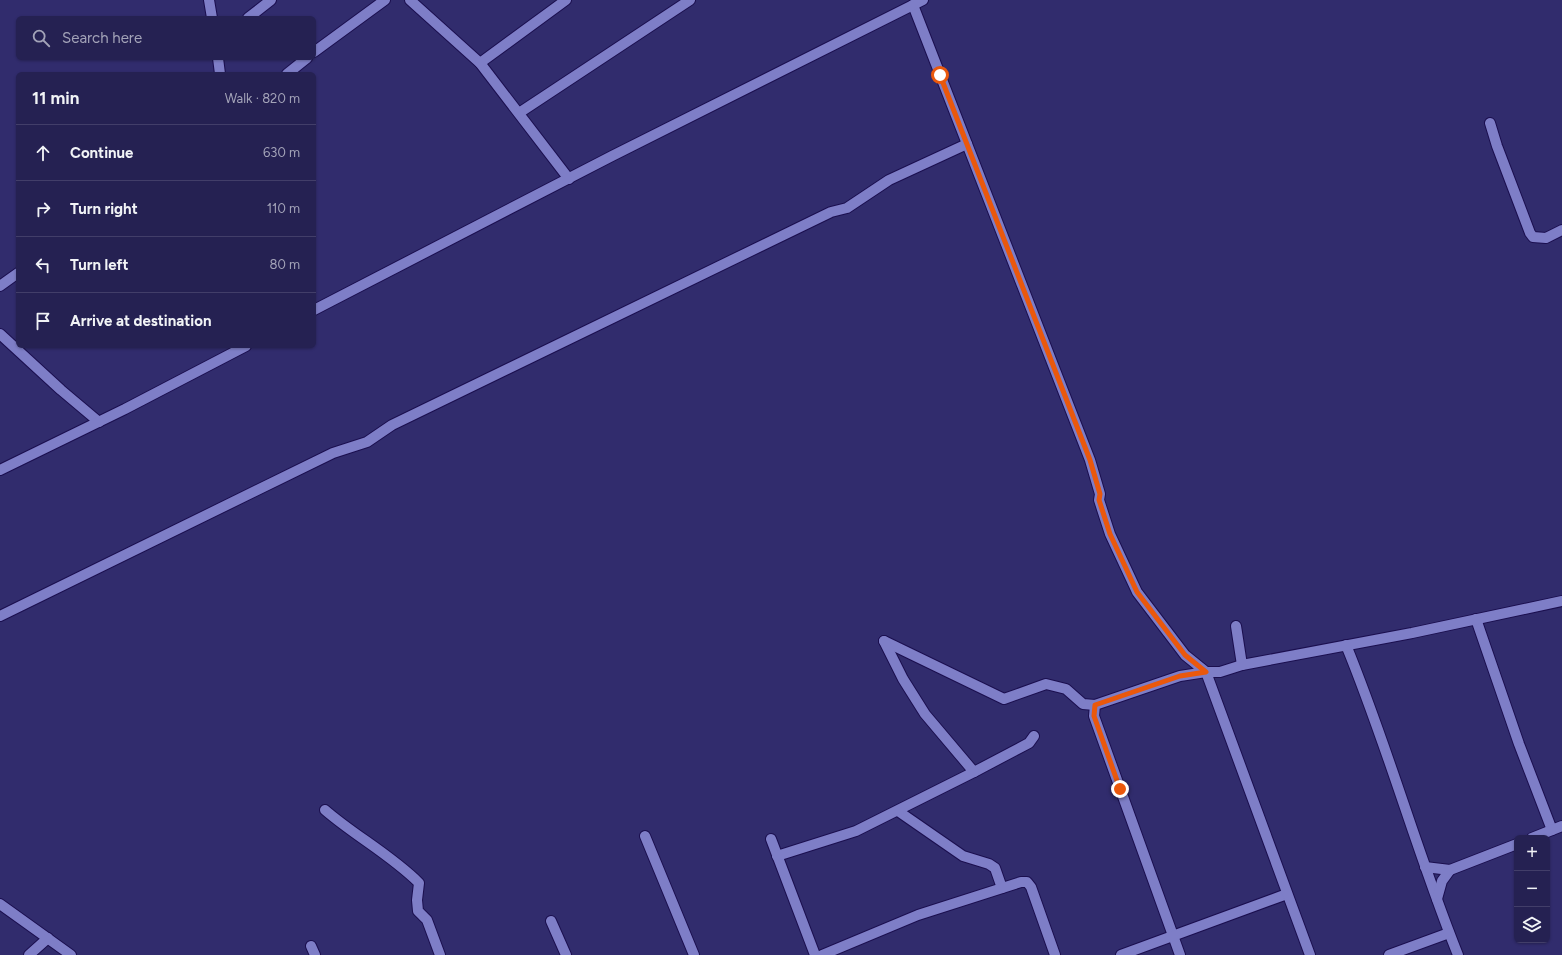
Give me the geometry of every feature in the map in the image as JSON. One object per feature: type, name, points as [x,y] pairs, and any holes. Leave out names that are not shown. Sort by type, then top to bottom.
[{"type":"street","points":[[209,0],[212,16]]},
{"type":"street","points":[[251,16],[271,0]]},
{"type":"street","points":[[316,51],[385,0]]},
{"type":"street","points":[[410,0],[480,63],[569,178]]},
{"type":"street","points":[[480,63],[566,0]]},
{"type":"street","points":[[519,113],[690,0]]},
{"type":"street","points":[[316,309],[569,178],[923,0]]},
{"type":"street","points":[[913,5],[1090,460],[1100,494],[1099,500],[1110,534],[1137,592],[1185,655],[1206,672],[1310,955]]},
{"type":"street","points":[[218,60],[220,72]]},
{"type":"street","points":[[290,72],[305,60]]},
{"type":"street","points":[[1490,124],[1499,153],[1530,233],[1533,237],[1546,238],[1562,230]]},
{"type":"street","points":[[0,616],[334,452],[367,442],[385,428],[399,421],[831,212],[847,208],[888,180],[967,144]]},
{"type":"street","points":[[0,286],[16,274]]},
{"type":"street","points":[[0,334],[61,390],[99,422]]},
{"type":"street","points":[[0,470],[99,422],[242,348]]},
{"type":"street","points":[[974,772],[926,714],[903,679],[884,641],[1004,699],[1046,684],[1066,689],[1083,704],[1095,705],[1180,676],[1206,672],[1220,672],[1242,665],[1562,601]]},
{"type":"street","points":[[1476,619],[1519,744],[1552,830]]},
{"type":"street","points":[[1236,626],[1242,665]]},
{"type":"street","points":[[1346,645],[1403,798],[1425,866],[1458,955]]},
{"type":"street","points":[[1095,705],[1094,716],[1180,955]]},
{"type":"street","points":[[777,856],[852,833],[898,811],[1029,743],[1034,736]]},
{"type":"street","points":[[325,810],[345,827],[407,871],[419,883],[417,900],[418,911],[427,920],[440,955]]},
{"type":"street","points":[[898,811],[963,856],[989,864],[995,868],[1002,888]]},
{"type":"street","points":[[1540,835],[1562,826]]},
{"type":"street","points":[[644,836],[694,955]]},
{"type":"street","points":[[771,839],[815,955]]},
{"type":"street","points":[[1425,866],[1450,870],[1514,845]]},
{"type":"street","points":[[1437,898],[1442,881],[1450,870]]},
{"type":"street","points":[[822,955],[918,916],[1021,882],[1027,882],[1031,887],[1055,955]]},
{"type":"street","points":[[1121,955],[1287,894]]},
{"type":"street","points":[[0,904],[71,955]]},
{"type":"street","points":[[551,921],[566,955]]},
{"type":"street","points":[[1389,955],[1450,933]]},
{"type":"street","points":[[29,955],[48,938]]},
{"type":"route","points":[[940,75],[1090,460],[1100,494],[1099,500],[1110,534],[1124,566],[1137,592],[1185,655],[1206,672],[1180,676],[1099,702],[1095,705],[1094,716],[1120,789]]}]
